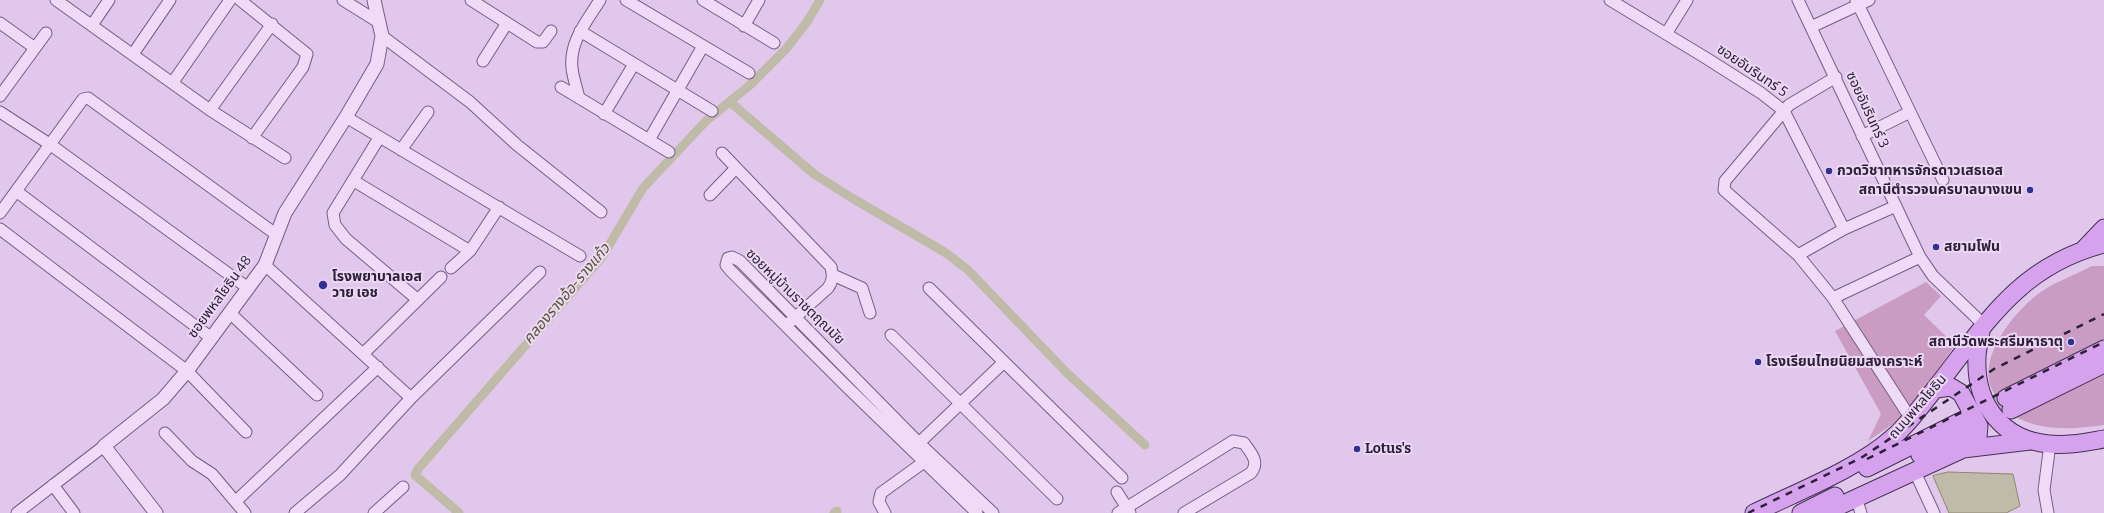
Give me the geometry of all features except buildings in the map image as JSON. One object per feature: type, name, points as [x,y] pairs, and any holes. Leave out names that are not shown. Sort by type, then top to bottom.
[{"type":"main road","points":[[2084,250],[2104,228]]},
{"type":"main road","points":[[2084,250],[2104,244]]},
{"type":"main road","name":"ถนนพหลโยธิน","points":[[1754,513],[1869,455],[1893,438],[1911,419],[1983,327],[2010,296],[2043,269],[2084,250]]},
{"type":"main road","points":[[1983,327],[1977,357],[1977,370],[1984,399],[1992,416],[2016,435],[2030,441],[2050,444],[2074,444],[2104,439]]},
{"type":"main road","points":[[2104,349],[2008,404],[2104,364]]},
{"type":"main road","points":[[1824,513],[1859,506],[1914,470],[1963,449],[1978,437],[1979,426],[1958,389],[1951,386],[1936,388]]},
{"type":"main road","name":"ถนนพหลโยธิน","points":[[1775,513],[1966,426],[1801,513]]},
{"type":"main road","points":[[1963,449],[2030,441]]},
{"type":"street","points":[[56,0],[173,82],[210,110],[285,158]]},
{"type":"street","points":[[92,25],[109,0]]},
{"type":"street","points":[[133,54],[170,0]]},
{"type":"street","points":[[173,82],[230,0]]},
{"type":"street","points":[[240,0],[304,49],[307,54],[307,59],[252,138]]},
{"type":"street","points":[[343,0],[470,102],[517,145],[601,212]]},
{"type":"street","name":"ซอยพหลโยธิน 48","points":[[104,446],[163,399],[187,371],[210,337],[230,313],[265,265],[285,213],[346,117],[377,64],[381,30],[374,0]]},
{"type":"street","points":[[471,0],[540,43],[551,31]]},
{"type":"street","points":[[579,98],[572,68],[572,54],[580,31],[600,0]]},
{"type":"street","points":[[626,0],[749,73]]},
{"type":"street","points":[[702,0],[774,43]]},
{"type":"street","points":[[744,26],[759,0]]},
{"type":"street","name":"ซอยอัมรินทร์ 5","points":[[1610,0],[1761,93],[1784,111],[1844,229]]},
{"type":"street","points":[[1666,34],[1687,0]]},
{"type":"street","name":"ซอยอัมรินทร์ 3","points":[[1798,0],[1836,77],[1862,136],[1920,257],[1933,276],[1983,327]]},
{"type":"street","points":[[1811,27],[1857,3],[1869,0]]},
{"type":"street","points":[[1857,3],[1943,180]]},
{"type":"street","points":[[0,23],[34,48]]},
{"type":"street","points":[[210,110],[272,24]]},
{"type":"street","points":[[483,61],[508,24]]},
{"type":"street","points":[[580,31],[712,111]]},
{"type":"street","points":[[0,96],[46,33]]},
{"type":"street","points":[[649,140],[704,46]]},
{"type":"street","points":[[604,114],[634,64]]},
{"type":"street","points":[[1836,77],[1795,100],[1725,181],[1723,187],[1725,193],[1798,255],[1833,298],[1911,419]]},
{"type":"street","points":[[561,87],[669,152]]},
{"type":"street","points":[[0,213],[85,98],[92,99],[277,235]]},
{"type":"street","points":[[0,112],[51,145],[248,288]]},
{"type":"street","points":[[400,150],[428,112]]},
{"type":"street","points":[[1862,136],[1910,112]]},
{"type":"street","points":[[346,117],[379,138],[499,207],[580,256]]},
{"type":"street","points":[[379,138],[333,213],[335,225],[346,239],[418,300]]},
{"type":"street","points":[[722,152],[831,267],[833,275],[832,282],[828,288],[785,326]]},
{"type":"street","points":[[710,195],[736,168]]},
{"type":"street","points":[[354,181],[470,250]]},
{"type":"street","points":[[16,192],[210,337]]},
{"type":"street","points":[[1798,255],[1844,229],[1896,206]]},
{"type":"street","points":[[451,268],[470,250],[499,207]]},
{"type":"street","points":[[0,230],[187,371],[246,432]]},
{"type":"street","name":"ซอยหมู่บ้านราชตฤณมัย","points":[[977,513],[971,500],[919,443],[856,378],[794,318],[740,261],[732,257],[728,258],[726,266],[924,462],[971,500],[993,513]]},
{"type":"street","points":[[1833,298],[1920,257]]},
{"type":"street","points":[[265,265],[412,398]]},
{"type":"street","points":[[295,513],[340,475],[412,398],[540,272]]},
{"type":"street","points":[[833,275],[862,288],[870,313]]},
{"type":"street","points":[[363,354],[441,277]]},
{"type":"street","points":[[930,288],[1122,478]]},
{"type":"street","points":[[230,313],[317,396]]},
{"type":"street","points":[[891,335],[1057,499]]},
{"type":"street","points":[[919,443],[1004,362]]},
{"type":"street","points":[[236,501],[378,367]]},
{"type":"street","points":[[846,386],[856,378]]},
{"type":"street","points":[[165,433],[192,460],[212,474],[245,513]]},
{"type":"street","points":[[1117,492],[1125,511],[1233,441],[1244,443],[1255,459],[1255,466],[1251,473],[1184,513]]},
{"type":"street","points":[[2048,513],[2044,490],[2050,444]]},
{"type":"street","points":[[18,513],[104,446],[156,513]]},
{"type":"street","points":[[884,513],[879,502],[881,493],[924,462]]},
{"type":"street","points":[[1914,470],[1934,513]]},
{"type":"street","points":[[52,486],[74,513]]},
{"type":"street","points":[[374,513],[403,488]]},
{"type":"shaded area","points":[[2092,266],[2104,266],[2104,346],[1997,397],[1990,384],[1989,370],[1992,356],[1998,341],[2007,327],[2017,314],[2038,294],[2058,282]]},
{"type":"shaded area","points":[[1926,282],[1941,296],[1924,315],[1955,345],[1909,413],[1868,441],[1881,414],[1835,331]]},
{"type":"shaded area","points":[[2104,370],[2104,425],[2081,428],[2047,427],[2036,425],[2014,416]]},
{"type":"shaded area","points":[[1948,472],[2013,474],[2020,506],[2006,513],[1949,513],[1933,476]]},
{"type":"waterway","name":"คลองรางอ้อ-รางแก้ว","points":[[459,513],[415,475],[418,469],[602,257],[643,188],[706,121],[750,85],[786,49],[807,22],[820,0]]},
{"type":"waterway","points":[[730,102],[814,174],[946,253],[968,270],[1067,373],[1145,445]]},
{"type":"tunnel","points":[[1963,420],[2006,398]]},
{"type":"railway","points":[[1748,513],[1861,458],[1994,369],[2104,314]]},
{"type":"railway","points":[[1867,459],[2104,342]]},
{"type":"place","name":"กวดวิชาทหารจักรดาวเสธเอส","points":[[1829,171]]},
{"type":"place","name":"สถานีตำรวจนครบาลบางเขน","points":[[2030,190]]},
{"type":"place","name":"สยามโฟน","points":[[1936,247]]},
{"type":"place","name":"โรงพยาบาลเอส วาย เอช","points":[[323,285]]},
{"type":"place","name":"สถานีวัดพระศรีมหาธาตุ","points":[[2071,342]]},
{"type":"place","name":"โรงเรียนไทยนิยมสงเคราะห์","points":[[1758,362]]},
{"type":"place","name":"Lotus's","points":[[1357,449]]}]
